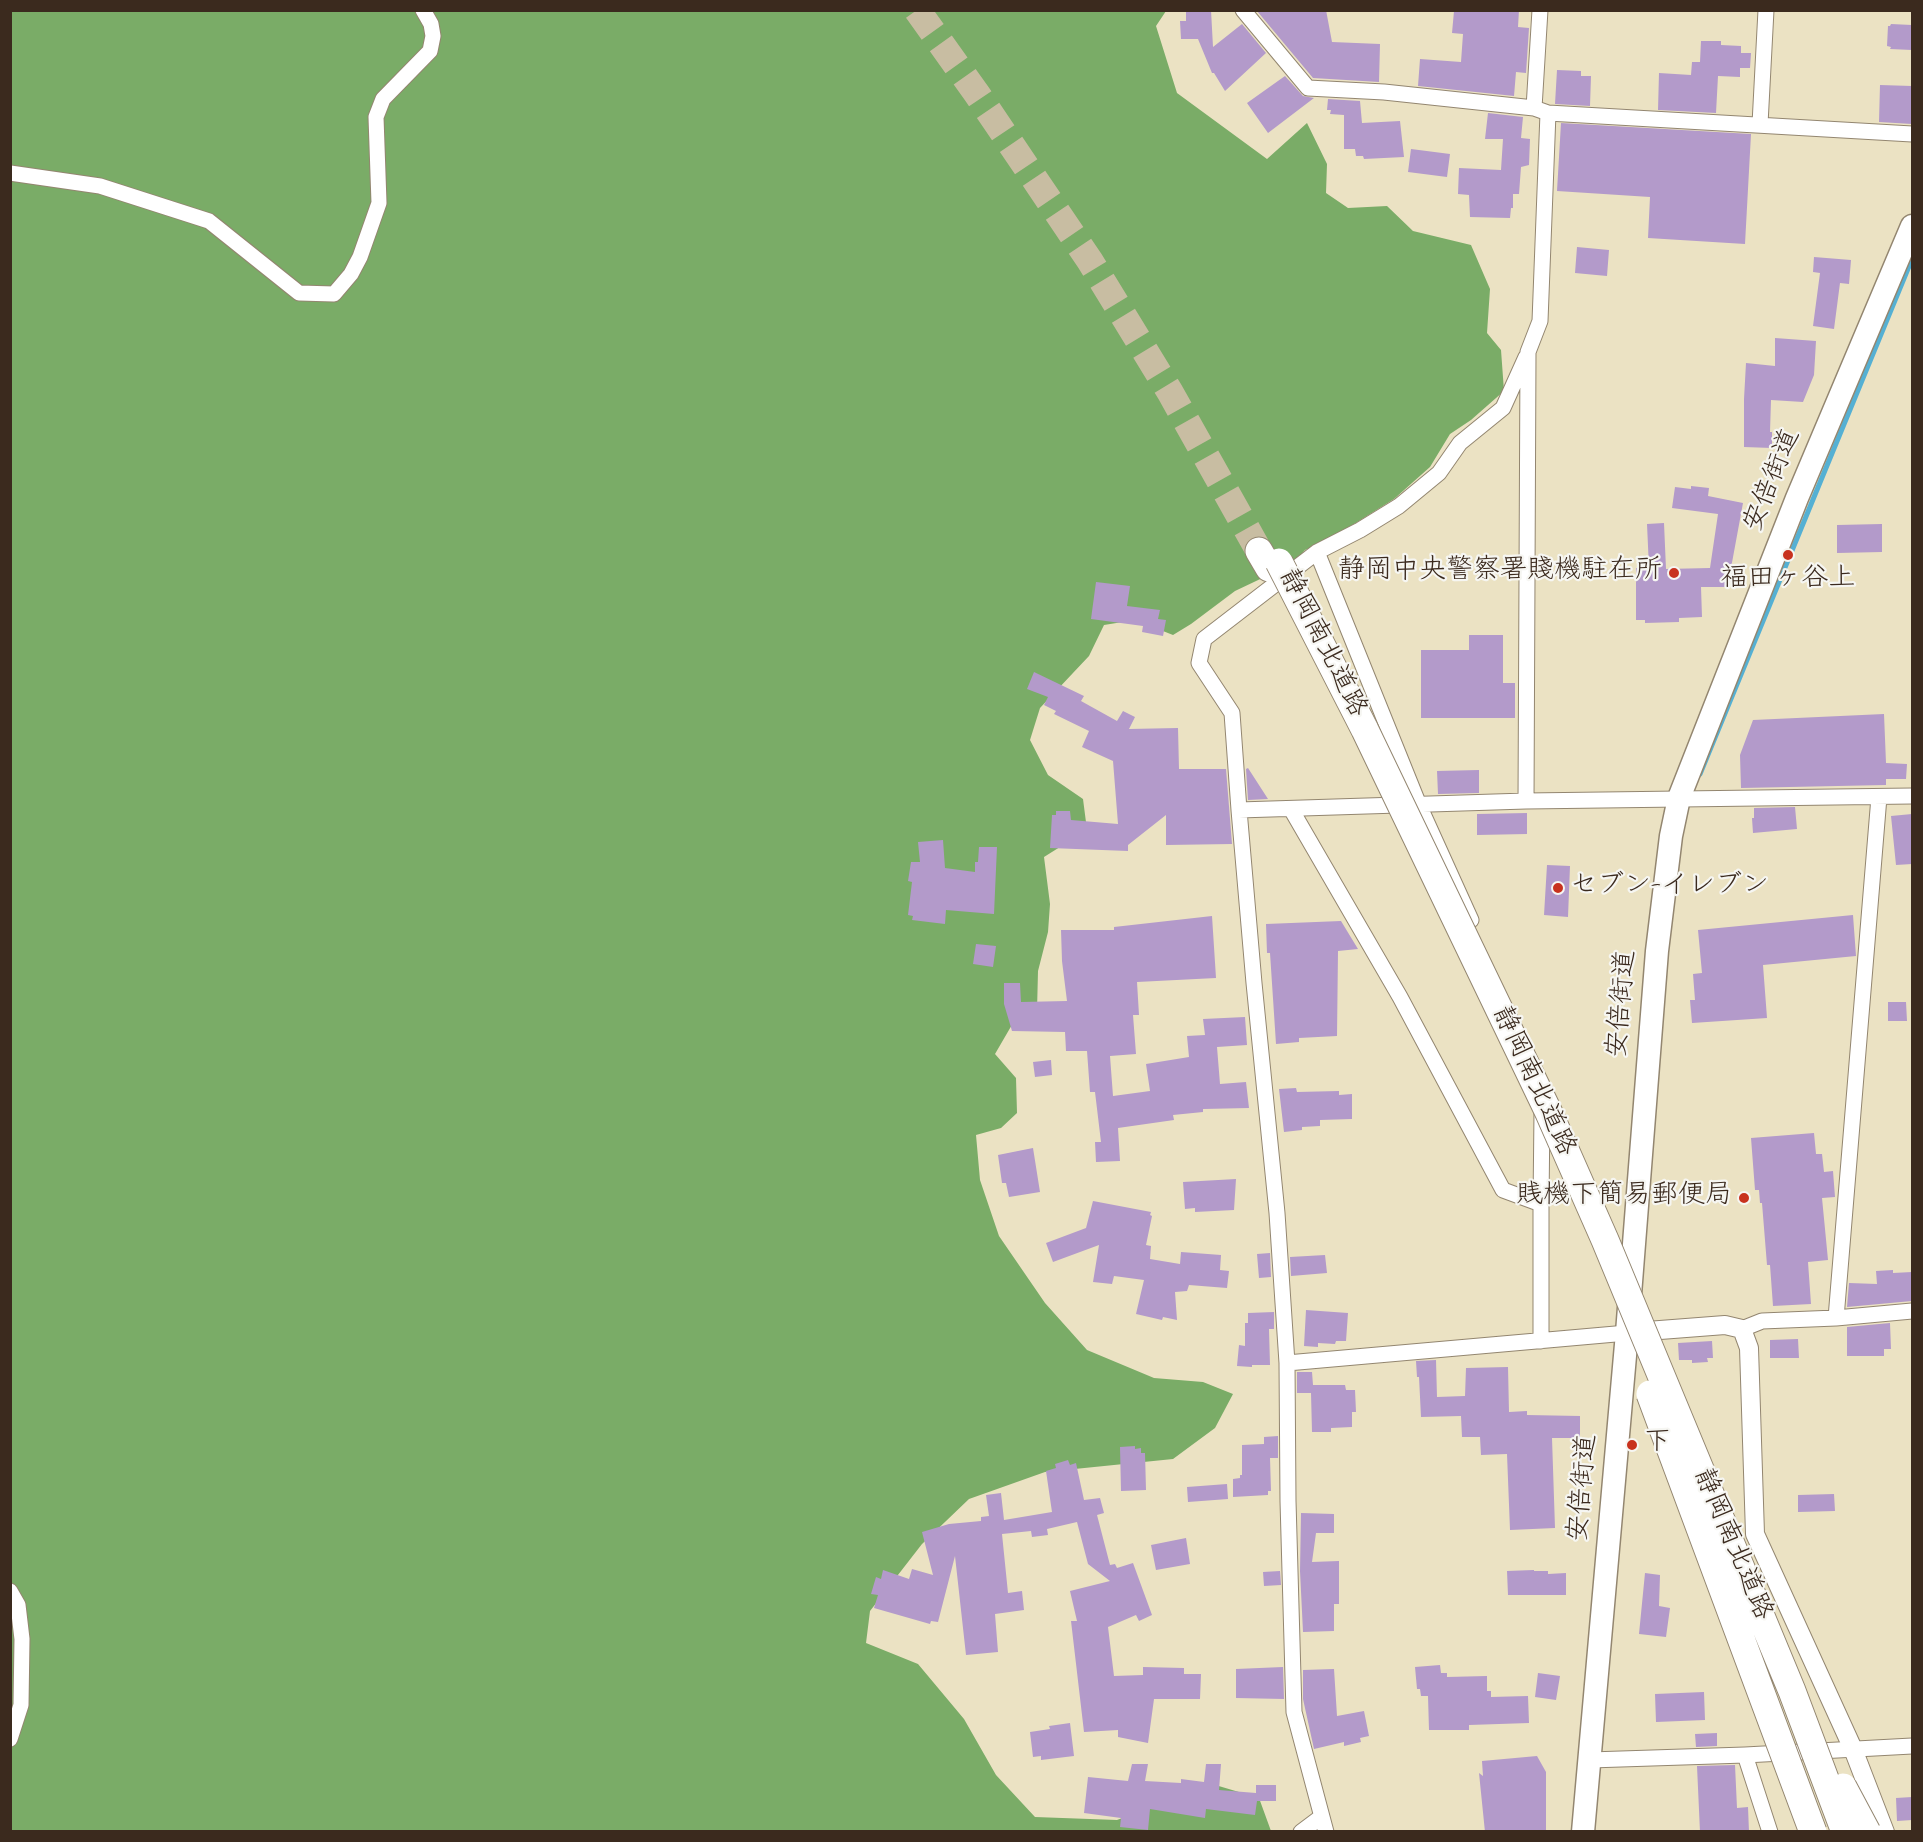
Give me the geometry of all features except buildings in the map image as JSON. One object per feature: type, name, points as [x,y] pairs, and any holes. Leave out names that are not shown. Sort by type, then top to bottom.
[{"type":"highway","name":"静岡南北道路","points":[[1813,1832],[1605,1275],[1538,1117],[1269,557],[1355,710],[1549,1113],[1605,1240],[1792,1691],[1845,1832]]},
{"type":"highway","points":[[1792,1691],[1867,1832]]},
{"type":"highway","points":[[1764,1702],[1795,1832]]},
{"type":"main road","name":"安倍街道","points":[[1584,1832],[1657,951],[1678,798],[1797,498],[1912,226]]},
{"type":"street","points":[[10,173],[100,186],[209,220],[299,293],[334,294],[351,274],[360,257],[379,203],[376,117],[383,99],[430,51],[433,36],[431,24],[423,10]]},
{"type":"street","points":[[1243,10],[1308,88],[1384,92],[1541,111],[1912,134]]},
{"type":"street","points":[[1326,1832],[1294,1712],[1287,1362],[1278,1213],[1254,983],[1232,713],[1199,663],[1204,639],[1317,552],[1360,530],[1399,506],[1439,473],[1460,443],[1503,408],[1540,321],[1540,10]]},
{"type":"street","points":[[1760,124],[1766,10]]},
{"type":"street","points":[[1526,801],[1528,351]]},
{"type":"street","points":[[1317,552],[1419,805],[1538,1069],[1543,1087],[1541,1341]]},
{"type":"street","points":[[1239,810],[1526,801],[1912,796]]},
{"type":"street","points":[[1836,1318],[1879,797]]},
{"type":"street","points":[[1291,809],[1400,997],[1503,1190],[1541,1204]]},
{"type":"street","points":[[1287,1362],[1725,1325],[1742,1329],[1762,1321],[1836,1318],[1912,1311]]},
{"type":"street","points":[[1742,1329],[1749,1348],[1755,1534],[1852,1749],[1885,1832]]},
{"type":"street","points":[[10,1591],[18,1605],[22,1638],[21,1705],[10,1739]]},
{"type":"street","points":[[1590,1760],[1912,1746]]},
{"type":"street","points":[[1745,1755],[1770,1832]]},
{"type":"street","points":[[1301,1832],[1321,1817]]},
{"type":"green space","points":[[11,11],[1166,11],[1156,26],[1177,93],[1267,159],[1307,123],[1327,164],[1326,193],[1348,208],[1387,206],[1413,231],[1471,245],[1490,289],[1487,333],[1501,350],[1504,391],[1471,420],[1450,434],[1430,467],[1394,499],[1327,541],[1305,550],[1294,563],[1235,591],[1173,635],[1135,620],[1104,625],[1089,656],[1040,708],[1030,740],[1048,775],[1083,799],[1087,830],[1044,857],[1050,904],[1048,932],[1038,971],[1037,1011],[1013,1023],[995,1054],[1016,1078],[1017,1113],[1001,1128],[976,1135],[980,1180],[999,1236],[1045,1303],[1087,1350],[1154,1378],[1203,1382],[1233,1394],[1215,1428],[1173,1459],[1045,1472],[969,1499],[922,1544],[870,1611],[866,1643],[918,1664],[964,1719],[996,1775],[1035,1817],[1117,1820],[1212,1784],[1259,1798],[1271,1831],[11,1832]]},
{"type":"waterway","points":[[1700,774],[1912,259]]},
{"type":"tunnel","points":[[917,10],[1090,261],[1170,392],[1259,551]]},
{"type":"place","name":"福田ヶ谷上","points":[[1788,555]]},
{"type":"place","name":"静岡中央警察署賤機駐在所","points":[[1674,573]]},
{"type":"place","name":"セブン-イレブン","points":[[1558,888]]},
{"type":"place","name":"賎機下簡易郵便局","points":[[1744,1198]]},
{"type":"place","name":"下","points":[[1632,1445]]}]
